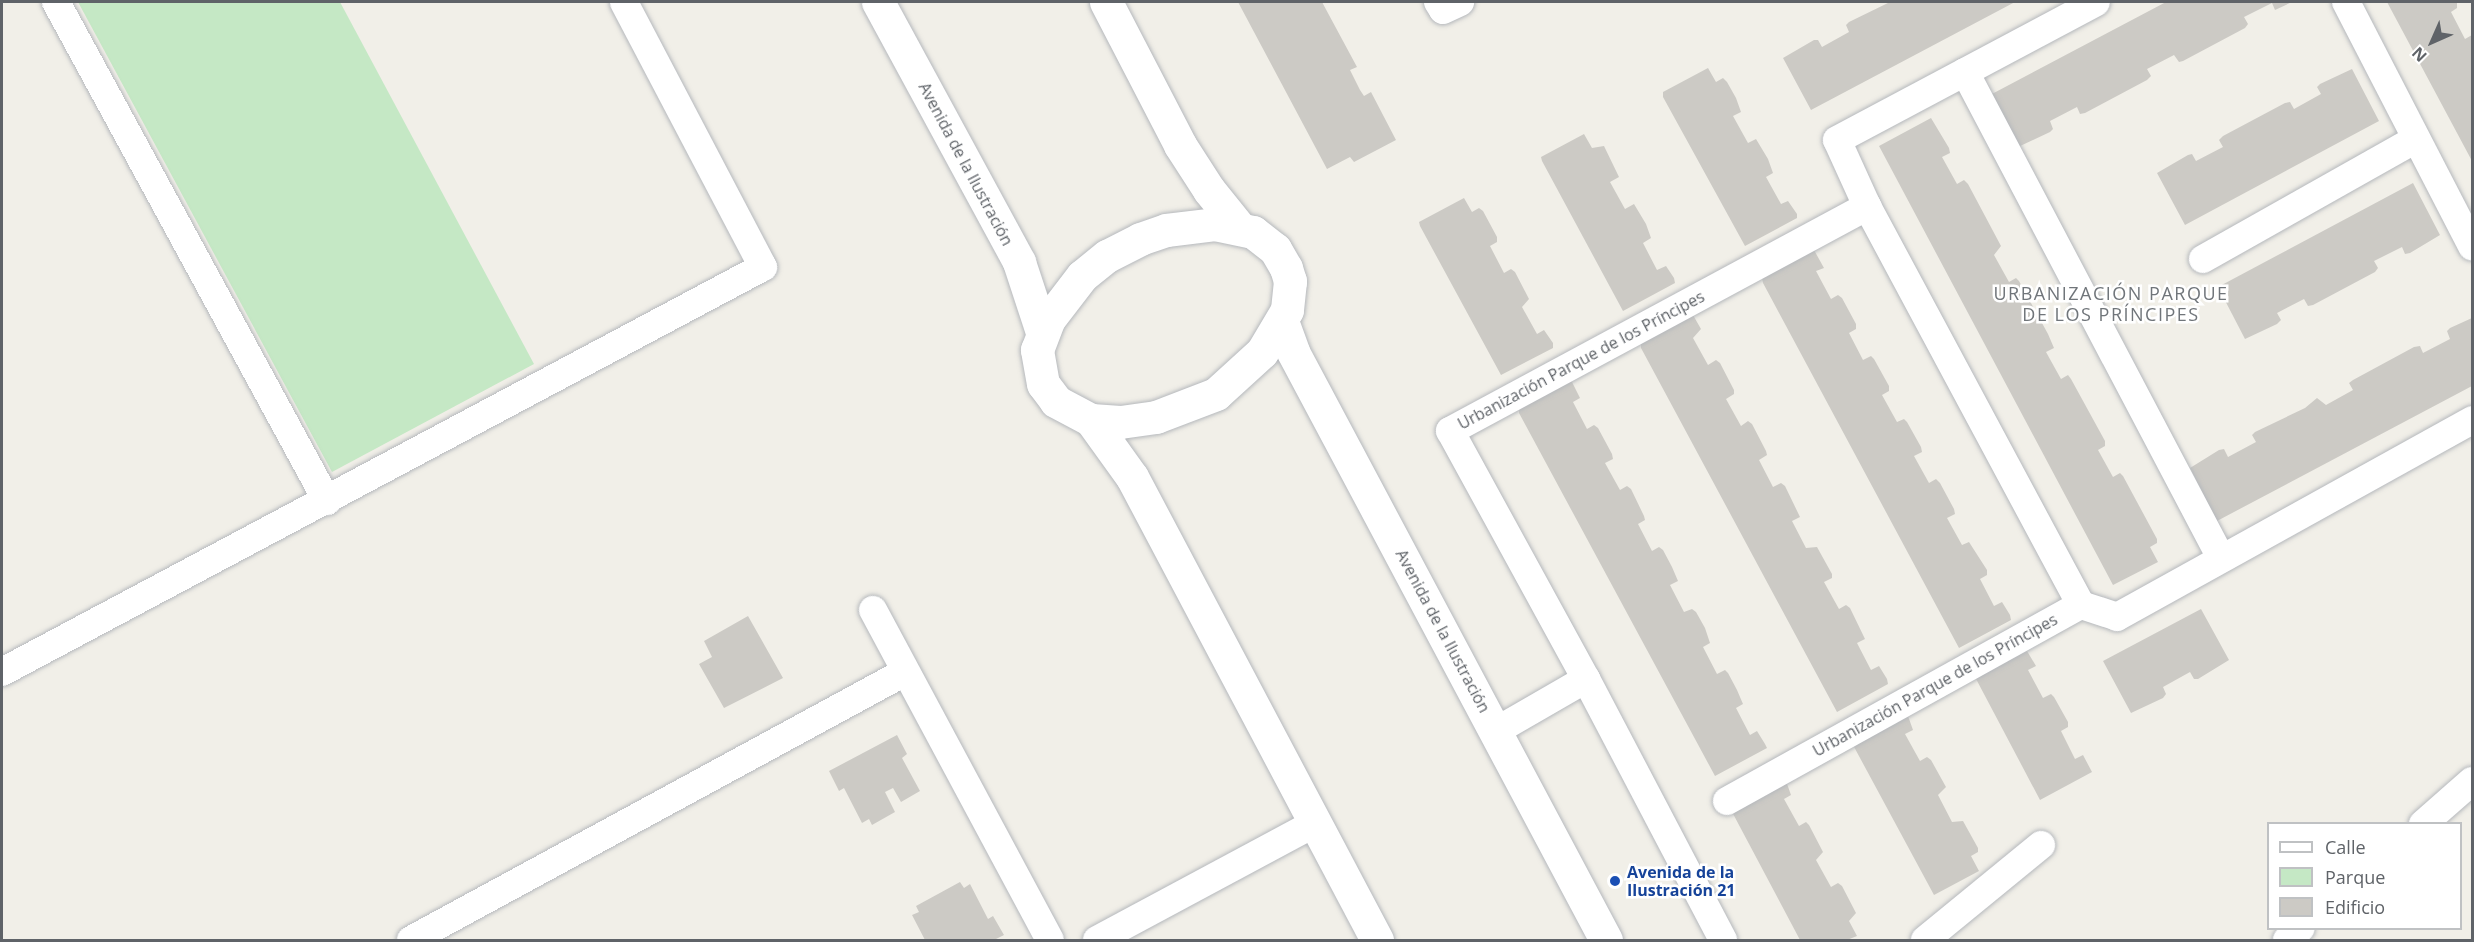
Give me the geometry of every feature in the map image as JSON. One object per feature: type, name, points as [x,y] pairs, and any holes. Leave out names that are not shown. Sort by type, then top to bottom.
[{"type":"street","points":[[56,2],[327,501]]},
{"type":"street","points":[[2,672],[764,267],[624,2]]},
{"type":"street","name":"Avenida de la Ilustración","points":[[878,2],[1019,262],[1042,332]]},
{"type":"street","points":[[1106,2],[1180,145],[1209,190],[1239,227],[1265,240],[1282,258],[1290,281],[1282,321],[1251,364],[1205,400],[1138,421],[1091,420],[1065,408],[1043,384],[1037,361],[1042,332],[1082,276],[1123,246],[1180,228],[1239,227]]},
{"type":"street","points":[[1438,2],[1443,10],[1460,2]]},
{"type":"street","points":[[2097,2],[1837,140],[1867,206],[2081,604],[2117,617],[2472,420]]},
{"type":"street","points":[[2346,2],[2472,246]]},
{"type":"street","points":[[1965,72],[2221,558]]},
{"type":"street","points":[[2203,259],[2416,139]]},
{"type":"street","name":"Urbanización Parque de los Príncipes","points":[[1723,940],[1586,679],[1450,431],[1867,206]]},
{"type":"street","name":"Avenida de la Ilustración","points":[[1282,321],[1293,352],[1606,940]]},
{"type":"street","points":[[1091,420],[1132,477],[1377,940]]},
{"type":"street","name":"Urbanización Parque de los Príncipes","points":[[1727,801],[2081,604]]},
{"type":"street","points":[[873,610],[1050,940]]},
{"type":"street","points":[[411,940],[905,672]]},
{"type":"street","points":[[1496,732],[1586,679]]},
{"type":"street","points":[[2425,822],[2472,781]]},
{"type":"street","points":[[1097,940],[1315,823]]},
{"type":"street","points":[[1925,940],[2041,845]]},
{"type":"street","points":[[2287,940],[2299,930]]},
{"type":"green space","points":[[78,2],[340,2],[534,364],[332,472]]},
{"type":"building","points":[[1238,2],[1322,2],[1357,67],[1350,70],[1360,90],[1364,96],[1371,92],[1396,140],[1354,162],[1350,157],[1327,169]]},
{"type":"building","points":[[1890,2],[2015,2],[1811,110],[1783,58],[1814,40],[1818,40],[1822,47],[1849,32],[1846,25],[1849,22]]},
{"type":"building","points":[[2166,2],[2292,2],[2275,10],[2272,3],[2244,17],[2248,24],[2245,28],[2183,61],[2179,62],[2174,55],[2147,69],[2151,76],[2147,80],[2085,113],[2080,114],[2077,107],[2050,121],[2053,129],[2050,132],[2018,147],[1990,95]]},
{"type":"building","points":[[2387,2],[2457,3],[2457,8],[2451,12],[2465,39],[2472,35],[2472,161]]},
{"type":"building","points":[[1708,68],[1716,82],[1723,78],[1727,82],[1741,112],[1733,116],[1748,143],[1756,139],[1768,159],[1773,173],[1766,177],[1781,204],[1788,201],[1797,214],[1797,218],[1745,246],[1663,97],[1663,92]]},
{"type":"building","points":[[2352,69],[2379,121],[2185,225],[2157,173],[2188,155],[2192,154],[2196,161],[2223,147],[2219,140],[2223,136],[2285,103],[2290,102],[2294,109],[2321,94],[2317,87],[2320,84]]},
{"type":"building","points":[[1931,118],[1949,148],[1950,153],[1942,157],[1957,184],[1964,180],[1968,184],[2001,246],[1994,255],[2009,282],[2016,278],[2019,281],[2048,334],[2054,348],[2046,352],[2061,379],[2068,375],[2071,379],[2105,441],[2105,446],[2098,450],[2113,477],[2120,473],[2123,476],[2157,539],[2157,543],[2150,547],[2158,562],[2113,585],[1879,146]]},
{"type":"building","points":[[1584,134],[1592,148],[1604,146],[1619,177],[1610,182],[1625,209],[1634,204],[1646,224],[1651,238],[1643,243],[1657,270],[1666,266],[1674,278],[1675,283],[1623,311],[1541,157]]},
{"type":"building","points":[[2413,183],[2440,235],[2410,253],[2405,254],[2402,247],[2374,261],[2378,268],[2375,272],[2313,305],[2308,306],[2304,299],[2277,313],[2281,320],[2277,324],[2245,339],[2218,287]]},
{"type":"building","points":[[1464,198],[1472,212],[1479,208],[1483,211],[1497,237],[1497,242],[1490,246],[1504,273],[1511,269],[1515,272],[1529,299],[1522,307],[1537,334],[1544,330],[1553,343],[1553,348],[1501,375],[1419,222]]},
{"type":"building","points":[[1814,250],[1824,268],[1816,271],[1831,299],[1838,295],[1842,298],[1856,324],[1856,329],[1849,333],[1863,360],[1871,356],[1874,359],[1889,386],[1889,391],[1882,395],[1897,422],[1904,419],[1907,422],[1921,447],[1922,452],[1914,456],[1929,483],[1936,479],[1940,483],[1954,509],[1955,514],[1947,518],[1962,545],[1969,542],[1987,570],[1987,575],[1980,579],[1994,606],[2002,602],[2010,615],[2011,620],[1959,648],[1763,283],[1762,278]]},
{"type":"building","points":[[1693,315],[1701,329],[1693,338],[1708,365],[1716,360],[1720,363],[1734,390],[1734,394],[1726,399],[1741,426],[1748,421],[1752,424],[1767,455],[1759,460],[1773,487],[1781,483],[1785,486],[1800,517],[1792,521],[1806,548],[1817,547],[1832,574],[1832,578],[1824,582],[1839,609],[1846,605],[1850,608],[1865,639],[1857,643],[1871,670],[1879,666],[1887,679],[1888,684],[1837,712],[1641,348],[1641,343]]},
{"type":"building","points":[[2472,318],[2472,386],[2217,521],[2190,468],[2219,450],[2224,449],[2228,457],[2256,442],[2252,435],[2255,432],[2305,408],[2317,398],[2326,405],[2353,390],[2349,383],[2353,380],[2414,347],[2420,346],[2423,353],[2450,339],[2447,331],[2450,328]]},
{"type":"building","points":[[1571,380],[1580,398],[1573,402],[1587,429],[1594,425],[1598,428],[1612,454],[1613,459],[1605,463],[1620,490],[1627,486],[1631,489],[1644,516],[1645,520],[1638,524],[1652,551],[1659,547],[1663,550],[1672,567],[1678,581],[1670,585],[1684,612],[1692,609],[1696,612],[1705,628],[1710,643],[1703,647],[1717,674],[1725,670],[1728,673],[1743,704],[1736,708],[1750,735],[1757,731],[1767,748],[1715,776],[1519,413],[1519,409]]},
{"type":"building","points":[[2201,609],[2229,660],[2198,679],[2194,679],[2190,672],[2163,687],[2166,694],[2163,698],[2131,713],[2103,661]]},
{"type":"building","points":[[748,616],[783,678],[724,708],[699,664],[712,657],[704,641]]},
{"type":"building","points":[[2027,651],[2036,666],[2028,670],[2043,698],[2051,694],[2068,722],[2068,727],[2061,731],[2075,759],[2083,755],[2092,772],[2040,800],[1975,677]]},
{"type":"building","points":[[1908,716],[1913,730],[1905,734],[1920,761],[1927,757],[1931,760],[1946,787],[1938,795],[1952,822],[1963,821],[1978,848],[1978,852],[1971,856],[1979,871],[1934,895],[1853,745]]},
{"type":"building","points":[[897,735],[907,754],[902,758],[920,791],[901,802],[893,788],[885,792],[895,812],[872,825],[869,819],[862,823],[844,788],[839,791],[829,771]]},
{"type":"building","points":[[1786,781],[1791,795],[1784,799],[1799,826],[1806,822],[1809,825],[1823,852],[1816,860],[1831,887],[1838,883],[1842,886],[1856,913],[1849,921],[1857,936],[1847,940],[1800,940],[1731,810]]},
{"type":"building","points":[[960,882],[964,888],[970,884],[988,919],[993,916],[1004,935],[994,940],[925,940],[912,915],[919,912],[916,906]]},
{"type":"place","name":"Avenida de la Ilustración 21","points":[[1615,881]]},
{"type":"district","name":"URBANIZACIÓN PARQUE DE LOS PRÍNCIPES","points":[[2111,304]]}]
